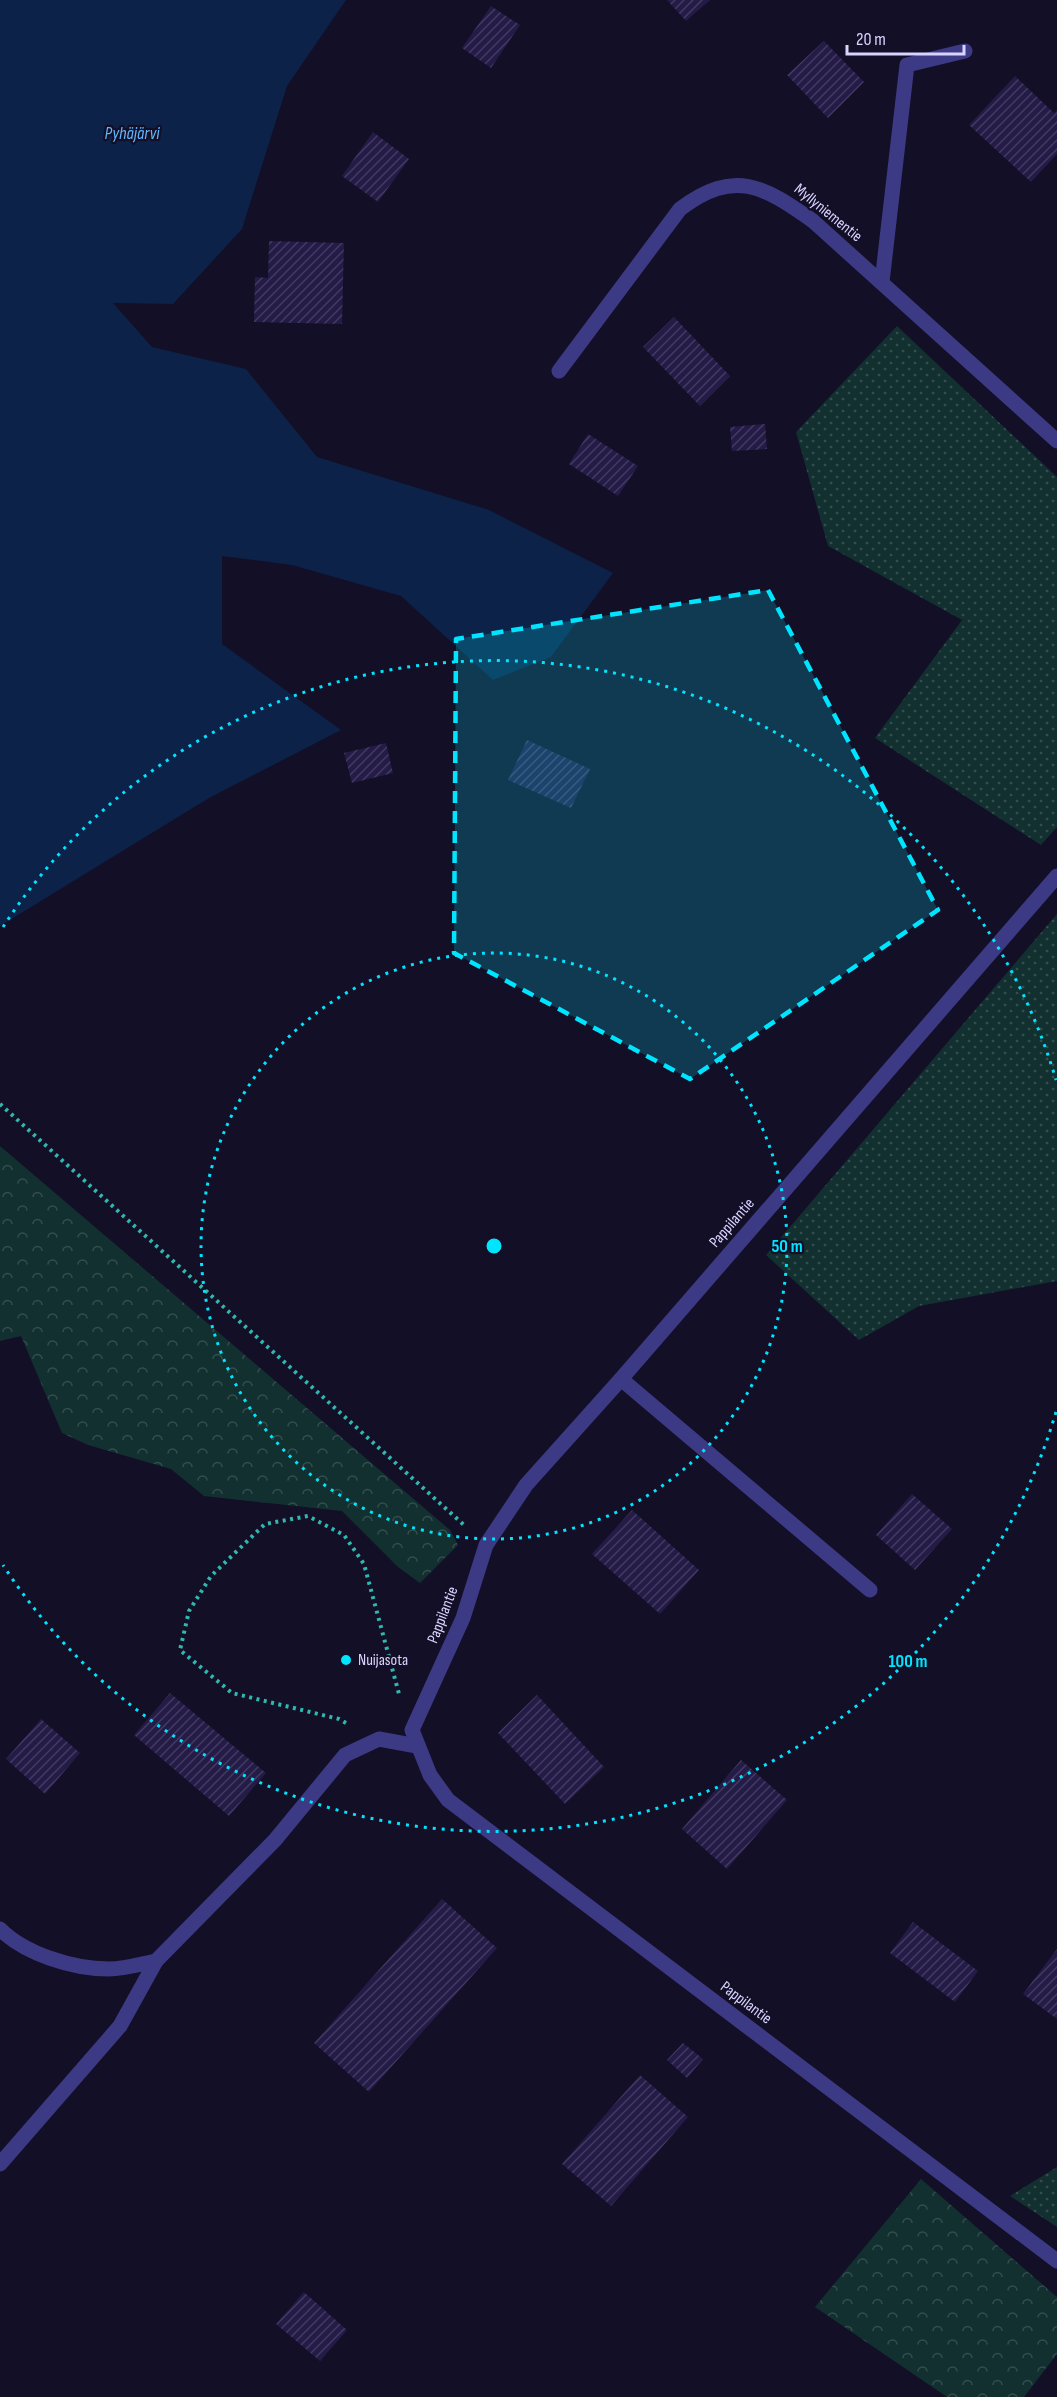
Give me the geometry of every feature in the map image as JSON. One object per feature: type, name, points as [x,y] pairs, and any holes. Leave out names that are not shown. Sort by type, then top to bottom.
[{"type":"street","points":[[882,282],[907,65],[965,51]]},
{"type":"street","name":"Myllyniementie","points":[[559,370],[680,209],[699,195],[724,185],[748,185],[777,195],[813,221],[1057,441]]},
{"type":"street","name":"Pappilantie","points":[[1057,876],[621,1379],[526,1485],[486,1545],[463,1618],[412,1730],[430,1775],[448,1800],[1057,2260]]},
{"type":"street","points":[[621,1379],[870,1590]]},
{"type":"street","points":[[0,2164],[120,2026],[156,1961],[275,1840],[345,1755],[379,1739],[417,1746]]},
{"type":"street","points":[[0,1929],[11,1940],[59,1962],[110,1969],[156,1961]]},
{"type":"path","points":[[0,1104],[486,1545]]},
{"type":"path","points":[[379,1739],[339,1719],[232,1693],[180,1650],[189,1611],[212,1576],[265,1524],[308,1516],[344,1535],[364,1564],[395,1683],[412,1730]]},
{"type":"highlighted area","points":[[768,590],[938,910],[690,1079],[454,953],[456,639]]},
{"type":"green space","points":[[897,326],[1057,477],[1057,827],[1041,845],[875,738],[962,620],[828,546],[796,432]]},
{"type":"green space","points":[[1057,914],[1057,1281],[919,1306],[859,1340],[766,1255]]},
{"type":"green space","points":[[0,1146],[450,1530],[458,1545],[420,1583],[398,1567],[342,1511],[204,1496],[171,1469],[88,1445],[62,1433],[21,1336],[0,1341]]},
{"type":"green space","points":[[1057,2167],[1057,2227],[1010,2196]]},
{"type":"green space","points":[[921,2179],[1057,2297],[1057,2354],[1024,2397],[947,2397],[815,2307]]},
{"type":"water","name":"Pyhäjärvi","points":[[0,0],[346,0],[287,86],[242,229],[173,304],[113,303],[152,347],[246,369],[317,457],[489,510],[613,573],[551,657],[493,680],[401,596],[292,565],[222,556],[222,644],[341,730],[209,798],[0,926]]},
{"type":"building","points":[[667,0],[710,0],[686,21]]},
{"type":"building","points":[[491,6],[520,25],[491,68],[462,48]]},
{"type":"building","points":[[824,41],[864,82],[828,118],[787,75]]},
{"type":"building","points":[[1015,76],[1054,113],[1057,110],[1057,154],[1031,182],[969,125]]},
{"type":"building","points":[[373,132],[409,159],[378,202],[342,176]]},
{"type":"building","points":[[269,241],[344,243],[342,324],[254,322],[255,277],[268,278]]},
{"type":"building","points":[[674,317],[730,376],[700,406],[643,347]]},
{"type":"building","points":[[765,424],[767,449],[732,451],[730,427]]},
{"type":"building","points":[[588,434],[638,466],[618,496],[569,464]]},
{"type":"building","points":[[527,740],[590,769],[571,808],[508,780]]},
{"type":"building","points":[[386,743],[393,773],[352,783],[344,753]]},
{"type":"building","points":[[912,1494],[952,1529],[915,1570],[876,1535]]},
{"type":"building","points":[[632,1510],[699,1570],[660,1614],[592,1554]]},
{"type":"building","points":[[170,1693],[266,1773],[229,1816],[134,1735]]},
{"type":"building","points":[[537,1695],[604,1767],[565,1804],[498,1733]]},
{"type":"building","points":[[41,1719],[80,1753],[45,1794],[6,1759]]},
{"type":"building","points":[[741,1760],[787,1800],[727,1869],[682,1829]]},
{"type":"building","points":[[442,1899],[497,1948],[369,2092],[314,2043]]},
{"type":"building","points":[[913,1922],[978,1971],[955,2002],[890,1953]]},
{"type":"building","points":[[1057,1949],[1057,2019],[1023,1994]]},
{"type":"building","points":[[683,2043],[703,2059],[687,2078],[667,2060]]},
{"type":"building","points":[[640,2075],[688,2117],[611,2206],[562,2164]]},
{"type":"building","points":[[304,2292],[347,2330],[320,2361],[276,2324]]},
{"type":"place","name":"Nuijasota","points":[[346,1660]]}]
